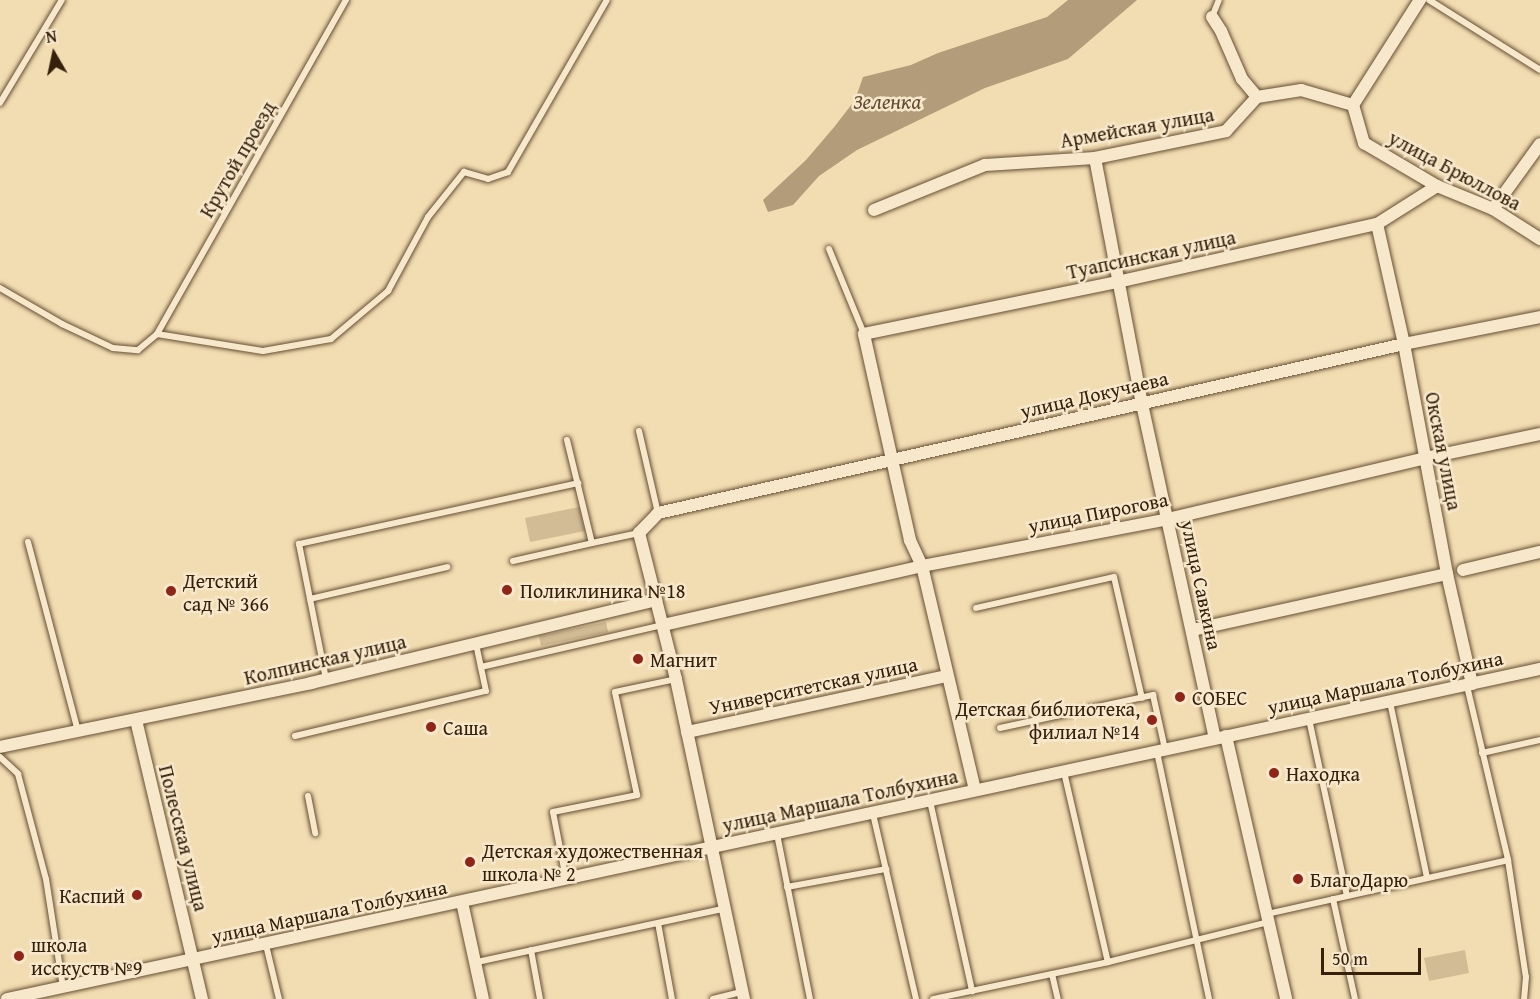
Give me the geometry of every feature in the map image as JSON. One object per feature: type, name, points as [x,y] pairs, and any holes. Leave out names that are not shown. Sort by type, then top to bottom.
[{"type":"street","points":[[1212,17],[1221,31],[1242,79],[1257,97],[1300,90],[1353,105],[1420,0]]},
{"type":"street","name":"Армейская улица","points":[[874,210],[985,165],[1095,158],[1226,131],[1257,97]]},
{"type":"street","name":"улица Брюллова","points":[[1353,105],[1364,143],[1437,186],[1493,209],[1540,239]]},
{"type":"street","points":[[1493,209],[1540,144]]},
{"type":"street","name":"улица Савкина","points":[[1095,158],[1142,404],[1192,630],[1268,918],[1286,999]]},
{"type":"street","name":"Туапсинская улица","points":[[864,334],[1117,282],[1377,224],[1437,186]]},
{"type":"street","name":"Окская улица","points":[[1377,224],[1404,344],[1469,685]]},
{"type":"street","name":"улица Докучаева","points":[[658,513],[1404,344],[1540,317]]},
{"type":"street","points":[[864,334],[910,540],[922,566],[975,790]]},
{"type":"street","name":"улица Пирогова","points":[[663,625],[922,566],[1168,519],[1426,458],[1540,434]]},
{"type":"street","points":[[658,513],[639,533],[676,680],[743,996]]},
{"type":"street","points":[[1463,570],[1540,552]]},
{"type":"street","points":[[1192,630],[1447,574]]},
{"type":"street","name":"Колпинская улица","points":[[0,747],[327,679],[656,600]]},
{"type":"street","name":"улица Маршала Толбухина","points":[[7,999],[1540,669]]},
{"type":"street","name":"Университетская улица","points":[[687,732],[948,675]]},
{"type":"street","name":"Полесская улица","points":[[136,720],[202,999]]},
{"type":"street","points":[[462,902],[477,962],[483,999]]},
{"type":"lane","points":[[0,103],[62,0]]},
{"type":"lane","name":"Крутой проезд","points":[[156,334],[346,0]]},
{"type":"lane","points":[[0,288],[62,324],[113,348],[138,350],[156,334],[263,351],[331,339],[388,291],[428,218],[464,172],[488,179],[508,172],[608,0]]},
{"type":"lane","points":[[1212,17],[1219,0]]},
{"type":"lane","points":[[1429,0],[1540,70]]},
{"type":"lane","points":[[829,249],[864,334]]},
{"type":"lane","points":[[639,431],[658,513]]},
{"type":"lane","points":[[567,440],[592,543]]},
{"type":"lane","points":[[327,679],[299,544],[578,483]]},
{"type":"lane","points":[[513,561],[639,533]]},
{"type":"lane","points":[[28,542],[78,731]]},
{"type":"lane","points":[[310,599],[447,567]]},
{"type":"lane","points":[[976,608],[1114,578],[1142,698]]},
{"type":"lane","points":[[481,667],[663,625]]},
{"type":"lane","points":[[295,736],[486,692],[476,643]]},
{"type":"lane","points":[[567,879],[553,812],[638,795],[615,692],[676,680]]},
{"type":"lane","points":[[1469,685],[1482,753],[1508,860],[1526,977],[1524,999]]},
{"type":"lane","points":[[1000,728],[1153,695],[1161,750],[1209,999]]},
{"type":"lane","points":[[1390,702],[1427,878]]},
{"type":"lane","points":[[1309,719],[1347,896]]},
{"type":"lane","points":[[1482,753],[1540,740]]},
{"type":"lane","points":[[0,757],[18,774],[46,879],[63,987]]},
{"type":"lane","points":[[1064,772],[1108,962]]},
{"type":"lane","points":[[308,796],[315,833]]},
{"type":"lane","points":[[930,801],[972,991]]},
{"type":"lane","points":[[873,814],[916,999]]},
{"type":"lane","points":[[777,834],[810,999]]},
{"type":"lane","points":[[933,999],[1108,962],[1197,939],[1333,899],[1508,860]]},
{"type":"lane","points":[[787,887],[886,868]]},
{"type":"lane","points":[[1333,899],[1355,999]]},
{"type":"lane","points":[[477,962],[723,909]]},
{"type":"lane","points":[[658,923],[672,999]]},
{"type":"lane","points":[[266,945],[279,999]]},
{"type":"lane","points":[[531,950],[540,999]]},
{"type":"lane","points":[[1052,974],[1058,999]]},
{"type":"lane","points":[[713,999],[743,996]]},
{"type":"shaded area","points":[[579,507],[585,531],[530,542],[525,518]]},
{"type":"shaded area","points":[[606,622],[608,632],[541,646],[539,636]]},
{"type":"shaded area","points":[[1465,950],[1469,973],[1429,981],[1424,958]]},
{"type":"water","name":"Зеленка","points":[[1068,0],[1137,0],[1068,59],[985,88],[857,150],[819,176],[793,205],[768,212],[763,200],[806,160],[835,126],[855,100],[863,77],[911,65],[938,53],[1047,17]]},
{"type":"place","name":"Поликлиника №18","points":[[507,590]]},
{"type":"place","name":"Детский сад № 366","points":[[171,591]]},
{"type":"place","name":"Магнит","points":[[638,659]]},
{"type":"place","name":"СОБЕС","points":[[1180,697]]},
{"type":"place","name":"Детская библиотека, филиал №14","points":[[1152,720]]},
{"type":"place","name":"Саша","points":[[431,727]]},
{"type":"place","name":"Находка","points":[[1274,773]]},
{"type":"place","name":"Детская художественная школа № 2","points":[[470,862]]},
{"type":"place","name":"БлагоДарю","points":[[1298,879]]},
{"type":"place","name":"Каспий","points":[[137,895]]},
{"type":"place","name":"школа исскуств №9","points":[[19,956]]}]
